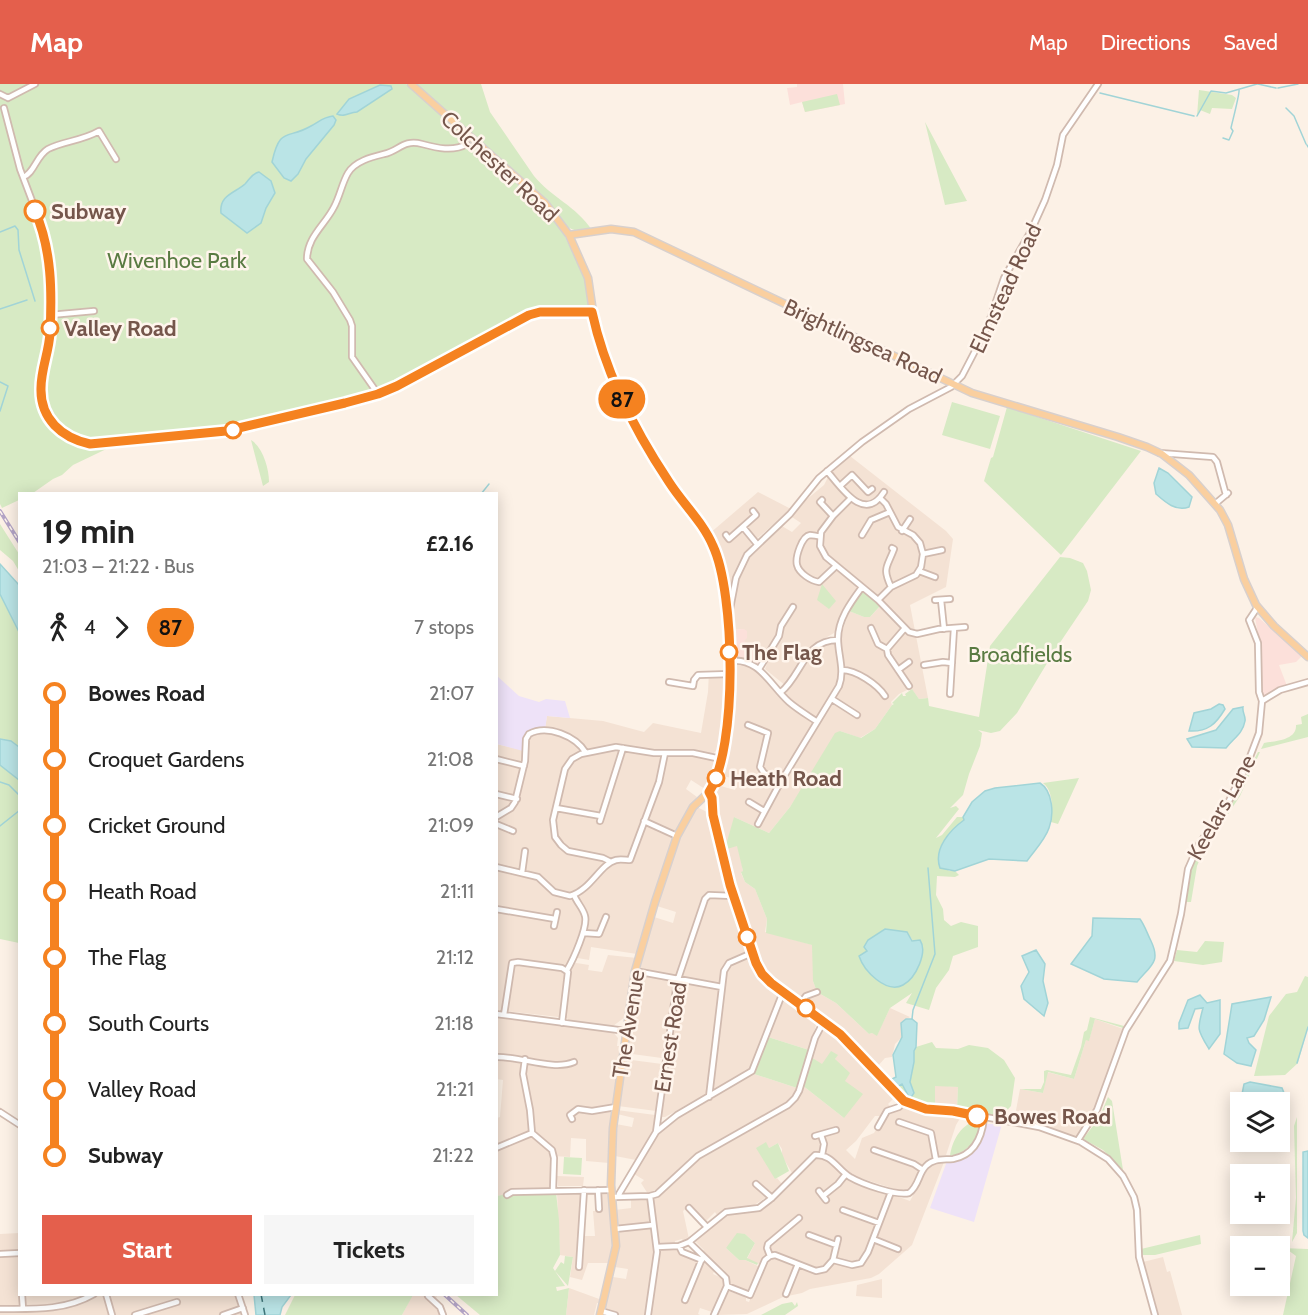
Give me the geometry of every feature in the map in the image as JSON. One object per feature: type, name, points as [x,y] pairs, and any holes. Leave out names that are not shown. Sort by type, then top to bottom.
[{"type":"main road","name":"Colchester Road","points":[[411,84],[545,203],[569,235],[588,278],[592,312],[602,347],[623,401],[661,470],[713,544],[722,575],[730,674],[728,719],[721,759],[709,792]]},
{"type":"main road","name":"Brightlingsea Road","points":[[569,235],[611,229],[634,232],[972,393],[1118,437],[1160,453],[1186,472],[1215,504]]},
{"type":"main road","points":[[1215,504],[1228,525],[1248,589],[1257,608],[1308,657]]},
{"type":"main road","name":"The Avenue","points":[[601,1313],[616,1246],[614,1195],[616,1107],[635,971],[677,836],[693,807],[709,792]]},
{"type":"street","points":[[8,98],[35,84]]},
{"type":"street","name":"Elmstead Road","points":[[726,611],[730,609],[737,573],[747,555],[790,514],[812,485],[856,447],[909,409],[954,384],[962,376],[980,344],[1004,278],[1031,231],[1045,200],[1058,165],[1063,135],[1098,84]]},
{"type":"street","points":[[0,94],[8,98]]},
{"type":"street","points":[[8,98],[8,104],[2,108],[22,177],[45,237],[50,261],[49,344],[41,388],[47,416],[61,433],[75,441],[90,444],[112,443],[226,431],[378,394],[521,319],[547,312],[592,312]]},
{"type":"street","points":[[22,177],[30,173],[35,162],[47,149],[86,138],[99,131],[116,159]]},
{"type":"street","points":[[378,394],[352,357],[350,320],[333,292],[307,259],[308,245],[334,207],[348,173],[357,165],[370,157],[384,154],[405,143],[422,144],[433,148],[458,149],[467,144]]},
{"type":"street","points":[[50,315],[94,311]]},
{"type":"street","points":[[1160,453],[1213,458],[1217,462],[1227,494],[1215,504]]},
{"type":"street","points":[[827,471],[857,503],[868,506],[880,498],[884,492]]},
{"type":"street","points":[[840,486],[852,475],[868,492],[872,489]]},
{"type":"street","points":[[851,498],[824,527],[820,537],[822,551],[836,566],[878,600],[905,628],[917,634],[965,627]]},
{"type":"street","points":[[878,600],[891,587],[910,579],[919,571],[923,554],[918,539],[902,531],[895,524],[880,498]]},
{"type":"street","points":[[822,500],[820,502],[833,516]]},
{"type":"street","points":[[862,535],[871,520],[890,512]]},
{"type":"street","points":[[729,539],[756,514]]},
{"type":"street","points":[[902,531],[910,519]]},
{"type":"street","points":[[743,527],[757,544]]},
{"type":"street","points":[[820,537],[810,535],[805,538],[796,558],[798,568],[813,582],[819,582],[836,566]]},
{"type":"street","points":[[891,587],[886,577],[885,567],[894,549],[892,548]]},
{"type":"street","points":[[923,554],[942,550]]},
{"type":"street","points":[[919,571],[935,577]]},
{"type":"street","points":[[758,824],[816,721],[839,686],[842,670],[838,640],[840,626],[847,608],[861,587]]},
{"type":"street","points":[[944,629],[938,600],[950,599]]},
{"type":"street","name":"Keelars Lane","points":[[1078,1140],[1097,1110],[1126,1030],[1170,961],[1181,916],[1188,869],[1199,844],[1227,805],[1259,733],[1262,701],[1259,692],[1258,643],[1249,620],[1257,608]]},
{"type":"street","points":[[759,669],[793,609]]},
{"type":"street","points":[[871,628],[878,644],[887,649],[909,686]]},
{"type":"street","points":[[887,649],[905,628]]},
{"type":"street","points":[[950,694],[954,628]]},
{"type":"street","points":[[781,692],[817,646],[828,640],[838,640]]},
{"type":"street","points":[[730,661],[743,661],[759,669],[790,703],[816,721]]},
{"type":"street","points":[[924,665],[930,661],[952,663]]},
{"type":"street","points":[[898,670],[909,662]]},
{"type":"street","points":[[842,670],[857,674],[885,696]]},
{"type":"street","points":[[669,682],[693,686],[698,675],[730,674]]},
{"type":"street","points":[[951,678],[958,679]]},
{"type":"street","points":[[1262,701],[1273,693],[1308,682]]},
{"type":"street","points":[[832,699],[857,715]]},
{"type":"street","points":[[748,725],[768,732],[760,767],[764,773],[780,783]]},
{"type":"street","points":[[498,816],[511,808],[516,799],[524,766],[527,736],[537,731],[570,736],[586,753]]},
{"type":"street","points":[[611,862],[603,858],[571,852],[561,846],[553,833],[556,808],[566,766],[574,756],[612,747],[665,753],[693,753],[721,759]]},
{"type":"street","points":[[556,808],[601,819],[623,748]]},
{"type":"street","points":[[498,867],[538,877],[552,891],[574,895],[587,886],[611,862],[630,860],[662,773],[665,753]]},
{"type":"street","points":[[498,760],[524,766]]},
{"type":"street","points":[[709,792],[733,896],[752,953],[762,974],[854,1047],[904,1101],[926,1109],[953,1111],[1039,1127],[1078,1140],[1111,1162],[1132,1190],[1137,1210],[1139,1257],[1155,1315]]},
{"type":"street","points":[[498,794],[516,799]]},
{"type":"street","points":[[749,802],[764,811]]},
{"type":"street","points":[[644,822],[677,836]]},
{"type":"street","points":[[498,826],[512,830],[508,838]]},
{"type":"street","points":[[522,873],[525,851]]},
{"type":"street","points":[[562,1023],[567,970],[584,933],[586,918],[574,895]]},
{"type":"street","name":"Ernest Road","points":[[614,1195],[619,1194],[656,1132],[678,979],[706,897],[709,895],[733,896]]},
{"type":"street","points":[[498,909],[555,919]]},
{"type":"street","points":[[554,926],[557,912]]},
{"type":"street","points":[[584,933],[599,934],[607,920]]},
{"type":"street","points":[[709,1097],[722,987],[727,966],[752,953]]},
{"type":"street","points":[[504,1015],[512,963],[567,970]]},
{"type":"street","points":[[635,971],[722,987]]},
{"type":"street","points":[[800,1004],[814,991]]},
{"type":"street","points":[[656,1132],[666,1123],[752,1071],[783,992]]},
{"type":"street","points":[[498,1014],[626,1031]]},
{"type":"street","points":[[507,1195],[512,1192],[598,1190],[614,1195],[650,1196],[662,1191],[681,1170],[698,1156],[783,1109],[795,1098],[818,1031],[824,1021]]},
{"type":"street","points":[[498,1057],[525,1059],[560,1066],[574,1062]]},
{"type":"street","points":[[525,1059],[523,1074],[531,1110],[532,1133]]},
{"type":"street","points":[[878,1128],[889,1109],[899,1107],[904,1101]]},
{"type":"street","points":[[570,1116],[578,1109],[592,1111],[616,1107]]},
{"type":"street","points":[[0,1112],[18,1124]]},
{"type":"street","points":[[874,1117],[881,1120]]},
{"type":"street","points":[[657,1247],[679,1246],[690,1242],[726,1212],[757,1209],[772,1198],[812,1157],[822,1155],[832,1160],[856,1180],[891,1192],[902,1194],[912,1191],[923,1170],[936,1160],[957,1158],[973,1148],[982,1133],[984,1118]]},
{"type":"street","points":[[658,1120],[666,1123]]},
{"type":"street","points":[[901,1124],[931,1133],[936,1160]]},
{"type":"street","points":[[822,1155],[824,1144],[818,1136],[835,1131]]},
{"type":"street","points":[[498,1147],[532,1133]]},
{"type":"street","points":[[532,1133],[553,1152],[553,1190]]},
{"type":"street","points":[[876,1149],[914,1164],[923,1170]]},
{"type":"street","points":[[819,1191],[825,1198],[846,1174]]},
{"type":"street","points":[[756,1185],[772,1198]]},
{"type":"street","points":[[579,1267],[584,1190]]},
{"type":"street","points":[[598,1190],[598,1209]]},
{"type":"street","points":[[833,1260],[852,1265],[864,1260],[891,1192]]},
{"type":"street","points":[[648,1315],[657,1247],[650,1196]]},
{"type":"street","points":[[689,1208],[707,1227]]},
{"type":"street","points":[[844,1212],[879,1223]]},
{"type":"street","points":[[770,1256],[768,1244],[799,1218]]},
{"type":"street","points":[[615,1229],[653,1225]]},
{"type":"street","points":[[727,1286],[749,1298],[765,1260],[775,1255],[820,1271],[825,1269],[833,1260],[837,1242],[809,1235]]},
{"type":"street","points":[[873,1239],[896,1247]]},
{"type":"street","points":[[690,1242],[702,1258],[724,1275],[727,1286],[714,1315]]},
{"type":"street","points":[[679,1246],[682,1252],[702,1258]]},
{"type":"street","points":[[0,1254],[18,1253]]},
{"type":"street","points":[[685,1300],[702,1258]]},
{"type":"street","points":[[786,1291],[798,1264]]},
{"type":"street","points":[[22,1296],[23,1309]]},
{"type":"street","points":[[0,1309],[66,1306],[89,1296]]},
{"type":"street","points":[[107,1296],[112,1315]]},
{"type":"street","points":[[239,1296],[245,1315]]},
{"type":"street","points":[[428,1296],[440,1307],[443,1315]]},
{"type":"street","points":[[135,1315],[177,1302]]},
{"type":"street","points":[[223,1315],[243,1308]]},
{"type":"street","points":[[601,1313],[615,1315]]},
{"type":"shaded area","points":[[797,84],[843,84],[845,104],[805,112],[802,102],[790,105],[787,88],[797,87]]},
{"type":"shaded area","points":[[850,456],[946,531],[953,539],[946,587],[910,605],[928,698],[919,699],[911,688],[899,694],[891,702],[892,705],[875,729],[860,738],[840,731],[790,807],[769,833],[734,817],[743,871],[741,873],[745,882],[755,889],[767,919],[765,932],[813,945],[813,981],[817,992],[836,1003],[869,1034],[877,1035],[890,1008],[910,1017],[901,1023],[902,1037],[895,1044],[892,1057],[885,1058],[877,1067],[836,1027],[778,986],[764,969],[734,893],[714,800],[717,785],[735,790],[738,780],[720,775],[730,730],[733,691],[732,663],[741,662],[763,674],[783,696],[805,664],[822,645],[834,641],[841,642],[849,611],[870,617],[884,602],[862,584],[834,633],[817,643],[786,686],[765,669],[768,661],[750,650],[744,641],[744,629],[730,630],[729,617],[739,577],[749,557],[782,526],[792,532],[801,523],[792,517],[805,500],[824,485],[829,475]]},
{"type":"shaded area","points":[[758,492],[791,509],[753,542],[744,557],[729,605],[727,605],[709,534]]},
{"type":"shaded area","points":[[1255,617],[1302,656],[1296,662],[1279,665],[1287,686],[1264,697],[1261,695],[1261,651]]},
{"type":"shaded area","points":[[744,629],[747,631],[747,638],[744,641],[752,646],[750,650],[766,659],[760,668],[731,659],[730,630]]},
{"type":"shaded area","points":[[709,671],[728,671],[723,738],[721,745],[713,754],[714,769],[705,789],[691,780],[686,789],[697,797],[665,860],[637,954],[591,947],[589,960],[572,957],[570,962],[589,965],[588,970],[602,972],[608,955],[637,958],[625,1017],[613,1026],[498,1010],[498,744],[527,751],[530,736],[544,733],[547,716],[603,721],[644,732],[653,723],[701,733]]},
{"type":"shaded area","points":[[498,677],[519,696],[539,702],[546,699],[565,701],[570,718],[547,716],[545,730],[531,731],[523,751],[498,744]]},
{"type":"shaded area","points":[[697,807],[711,814],[729,894],[750,952],[761,975],[779,992],[749,1070],[665,1117],[661,1117],[669,1059],[625,1053],[632,1001],[649,933],[654,917],[673,923],[676,912],[657,906],[684,828]]},
{"type":"shaded area","points":[[784,996],[818,1018],[809,1050],[768,1037]]},
{"type":"shaded area","points":[[498,1017],[613,1032],[618,1038],[617,1046],[621,1046],[613,1105],[609,1163],[586,1161],[586,1139],[571,1138],[570,1157],[553,1156],[552,1187],[507,1191],[505,1195],[498,1196],[498,1118],[500,1117],[503,1080],[498,1079]]},
{"type":"shaded area","points":[[1095,1019],[1126,1030],[1097,1110],[1078,1140],[1014,1121],[1020,1089],[1043,1093],[1047,1072],[1074,1079]]},
{"type":"shaded area","points":[[829,1027],[842,1039],[896,1096],[888,1104],[890,1106],[880,1116],[875,1116],[846,1150],[855,1159],[862,1138],[874,1133],[887,1112],[905,1105],[935,1113],[962,1115],[956,1125],[946,1155],[931,1158],[919,1171],[913,1186],[901,1191],[857,1177],[826,1152],[820,1151],[811,1154],[792,1173],[782,1156],[782,1149],[778,1143],[769,1148],[775,1179],[777,1178],[782,1184],[773,1193],[751,1207],[729,1208],[717,1215],[715,1212],[705,1222],[690,1205],[683,1211],[689,1239],[684,1242],[682,1239],[675,1241],[675,1244],[659,1243],[653,1203],[655,1197],[693,1162],[792,1104],[798,1097],[802,1085],[844,1118],[845,1081],[835,1059],[837,1055],[822,1065],[811,1057],[821,1028]]},
{"type":"shaded area","points":[[624,1059],[662,1064],[656,1111],[618,1106]]},
{"type":"shaded area","points":[[754,1074],[797,1088],[789,1100],[688,1160],[661,1187],[648,1194],[641,1183],[644,1180],[634,1174],[657,1135],[682,1114]]},
{"type":"shaded area","points":[[935,1085],[958,1087],[957,1109],[935,1108]]},
{"type":"shaded area","points":[[617,1110],[655,1115],[653,1130],[636,1160],[615,1156],[616,1124],[632,1127],[634,1118],[617,1114]]},
{"type":"shaded area","points":[[986,1124],[1002,1124],[974,1222],[930,1208],[947,1161],[959,1160],[975,1150],[982,1141]]},
{"type":"shaded area","points":[[817,1157],[830,1161],[841,1174],[849,1179],[910,1201],[927,1169],[936,1163],[944,1162],[912,1245],[879,1274],[871,1278],[810,1289],[783,1297],[747,1314],[717,1315],[728,1291],[743,1296],[749,1302],[764,1266],[747,1259],[755,1243],[745,1234],[726,1248],[739,1260],[745,1260],[760,1267],[747,1292],[732,1286],[724,1270],[702,1252],[704,1250],[695,1241],[723,1215],[732,1212],[759,1212]]},
{"type":"shaded area","points":[[557,1176],[584,1177],[583,1186],[558,1186]]},
{"type":"shaded area","points":[[557,1192],[583,1192],[581,1236],[595,1236],[593,1211],[601,1211],[600,1193],[609,1194],[613,1242],[610,1263],[588,1263],[582,1280],[570,1277],[573,1257],[560,1255]]},
{"type":"shaded area","points":[[648,1198],[655,1249],[677,1248],[702,1262],[706,1261],[715,1269],[713,1274],[724,1279],[724,1288],[712,1312],[700,1308],[698,1314],[700,1315],[603,1315],[613,1277],[626,1279],[628,1269],[615,1267],[618,1247],[615,1210],[631,1208],[631,1199]]},
{"type":"shaded area","points":[[18,1233],[18,1296],[238,1296],[245,1315],[0,1315],[0,1234]]},
{"type":"shaded area","points":[[1163,1257],[1167,1272],[1170,1271],[1182,1315],[1157,1315],[1143,1262]]},
{"type":"shaded area","points":[[882,1279],[882,1298],[856,1296],[857,1285]]},
{"type":"shaded area","points":[[569,1288],[602,1300],[601,1304],[597,1303],[594,1315],[566,1315]]},
{"type":"shaded area","points":[[412,1296],[436,1296],[435,1299],[447,1315],[402,1315]]},
{"type":"green space","name":"Wivenhoe Park","points":[[0,84],[406,84],[498,162],[551,213],[559,224],[587,283],[590,298],[589,309],[540,312],[378,394],[242,428],[121,442],[73,465],[62,475],[34,492],[18,492],[18,500],[2,508],[0,504]]},
{"type":"green space","points":[[415,84],[481,84],[490,112],[534,176],[579,214],[592,230],[574,230],[564,223],[545,199]]},
{"type":"green space","points":[[1199,90],[1232,95],[1236,98],[1232,109],[1212,108],[1210,114],[1200,110],[1197,116]]},
{"type":"green space","points":[[837,94],[840,105],[805,112],[802,102]]},
{"type":"green space","points":[[925,122],[967,201],[945,205]]},
{"type":"green space","points":[[952,402],[1000,416],[990,449],[942,435]]},
{"type":"green space","points":[[1007,407],[1141,451],[1061,555],[984,481]]},
{"type":"green space","points":[[251,440],[262,453],[268,471],[269,482],[263,486]]},
{"type":"green space","points":[[0,524],[18,552],[18,569],[13,561],[0,550]]},
{"type":"green space","name":"Broadfields","points":[[1060,557],[1083,563],[1091,590],[1088,601],[1017,713],[1000,731],[991,733],[978,730],[982,733],[980,746],[963,795],[950,808],[956,806],[959,809],[936,838],[942,835],[957,817],[963,817],[965,820],[948,836],[938,857],[949,871],[955,871],[959,875],[955,877],[937,876],[936,895],[943,909],[944,920],[951,926],[961,922],[978,926],[978,947],[953,956],[949,970],[936,988],[929,1010],[906,1003],[912,993],[890,1008],[877,1036],[869,1034],[836,1003],[817,992],[813,981],[812,945],[766,933],[767,919],[755,889],[745,882],[737,846],[727,849],[726,845],[734,817],[769,833],[790,807],[835,733],[840,731],[861,738],[875,729],[894,704],[892,703],[902,693],[906,696],[905,694],[912,689],[919,699],[928,698],[929,706],[979,717],[990,646]],"holes":[[[885,929],[907,932],[913,941],[882,983],[868,971],[859,957],[868,951],[868,941]]]},
{"type":"green space","points":[[822,584],[836,601],[829,609],[817,600]]},
{"type":"green space","points":[[0,586],[18,625],[18,943],[0,939]]},
{"type":"green space","points":[[863,591],[880,606],[870,617],[849,611]]},
{"type":"green space","points":[[1308,714],[1308,737],[1261,749],[1264,743],[1289,737],[1293,734],[1296,725],[1302,724],[1301,717]]},
{"type":"green space","points":[[1260,752],[1240,796],[1203,852],[1197,866],[1191,902],[1185,902],[1188,879],[1197,856],[1230,806]]},
{"type":"green space","points":[[1079,778],[1058,824],[1051,822],[1051,796],[1047,786],[1043,783]]},
{"type":"green space","points":[[1205,941],[1224,942],[1222,962],[1203,965],[1174,961],[1177,950],[1197,952]]},
{"type":"green space","points":[[1305,976],[1308,977],[1308,1027],[1298,1063],[1285,1075],[1254,1076],[1269,1016],[1286,994],[1297,992]]},
{"type":"green space","points":[[1090,1017],[1124,1026],[1123,1028],[1095,1019],[1074,1079],[1048,1072],[1043,1093],[1020,1089],[1041,1089],[1044,1082],[1044,1071],[1047,1070],[1071,1075]]},
{"type":"green space","points":[[768,1037],[809,1050],[797,1088],[754,1074]]},
{"type":"green space","points":[[932,1042],[936,1048],[958,1049],[969,1045],[988,1048],[1004,1060],[1015,1078],[1011,1106],[1001,1117],[957,1109],[958,1087],[935,1086],[935,1108],[917,1105],[904,1097],[897,1087],[902,1084],[910,1098],[914,1093],[910,1083],[914,1062],[913,1051],[916,1047]]},
{"type":"green space","points":[[831,1051],[838,1055],[835,1059],[850,1073],[845,1081],[863,1094],[844,1118],[802,1085],[811,1057],[822,1064]]},
{"type":"green space","points":[[1108,1097],[1112,1101],[1123,1170],[1103,1150],[1083,1139],[1099,1118]]},
{"type":"green space","points":[[1297,1117],[1297,1233],[1292,1242],[1296,1198],[1294,1126]]},
{"type":"green space","points":[[975,1121],[980,1126],[973,1142],[965,1149],[950,1156],[958,1135],[965,1126]]},
{"type":"green space","points":[[766,1142],[769,1148],[778,1143],[789,1171],[775,1179],[756,1148]]},
{"type":"green space","points":[[564,1157],[582,1158],[581,1175],[563,1174]]},
{"type":"green space","points":[[556,1192],[560,1255],[553,1268],[565,1286],[556,1287],[557,1291],[569,1288],[566,1315],[480,1315],[457,1296],[498,1296],[498,1196],[511,1193]]},
{"type":"green space","points":[[737,1233],[745,1234],[755,1243],[747,1258],[758,1263],[757,1265],[739,1260],[726,1248]]},
{"type":"green space","points":[[1200,1235],[1201,1244],[1155,1255],[1143,1255],[1141,1249]]},
{"type":"green space","points":[[1290,1248],[1308,1249],[1308,1315],[1283,1315],[1287,1296],[1290,1296],[1290,1283],[1296,1256],[1290,1252]]},
{"type":"green space","points":[[565,1256],[573,1257],[568,1286],[555,1271],[561,1262],[564,1264]]},
{"type":"green space","points":[[294,1296],[412,1296],[402,1315],[285,1315]]},
{"type":"green space","points":[[792,1302],[795,1306],[797,1302],[798,1306],[785,1315],[761,1315],[782,1304]]},
{"type":"water","points":[[380,85],[391,86],[392,89],[357,112],[337,114],[349,99]]},
{"type":"water","points":[[333,116],[336,120],[334,125],[306,159],[298,174],[291,181],[284,178],[272,162],[278,143],[286,136]]},
{"type":"water","points":[[259,172],[271,181],[275,193],[266,208],[261,223],[247,233],[221,213],[221,207],[228,195]]},
{"type":"water","points":[[1159,468],[1168,473],[1192,497],[1189,507],[1175,507],[1156,494],[1154,483]]},
{"type":"water","points":[[0,564],[18,584],[18,630],[0,594]]},
{"type":"water","points":[[1219,704],[1225,709],[1215,723],[1201,730],[1189,731],[1194,713],[1211,709]]},
{"type":"water","points":[[1243,707],[1244,725],[1226,748],[1192,747],[1187,739],[1216,730],[1233,709]]},
{"type":"water","points":[[0,739],[11,741],[18,746],[18,779],[0,765]]},
{"type":"water","points":[[1040,783],[1050,797],[1051,823],[1045,837],[1027,861],[989,859],[955,871],[940,868],[938,861],[941,847],[953,829],[964,820],[963,817],[972,802],[985,791],[995,788]]},
{"type":"water","points":[[1093,918],[1140,919],[1154,948],[1155,959],[1137,982],[1104,979],[1071,964],[1092,936]]},
{"type":"water","points":[[885,929],[907,932],[912,941],[920,940],[922,945],[922,958],[916,971],[908,982],[896,987],[883,984],[876,979],[859,956],[867,951],[864,947],[868,940]]},
{"type":"water","points":[[1036,950],[1045,964],[1043,981],[1048,1003],[1044,1016],[1024,999],[1021,986],[1029,972],[1022,956]]},
{"type":"water","points":[[1200,995],[1207,1003],[1220,1000],[1220,1034],[1209,1049],[1199,1029],[1203,1008],[1195,1009],[1188,1028],[1179,1029],[1188,1000]]},
{"type":"water","points":[[1271,997],[1264,1020],[1254,1036],[1247,1038],[1256,1050],[1251,1066],[1237,1063],[1224,1054],[1232,1004]]},
{"type":"water","points":[[906,1019],[912,1019],[917,1023],[916,1047],[910,1082],[914,1093],[910,1099],[902,1084],[897,1087],[890,1080],[896,1077],[893,1055],[902,1037],[901,1023]]},
{"type":"water","points":[[1250,1082],[1282,1088],[1284,1092],[1242,1092],[1244,1084]]},
{"type":"water","points":[[1308,1151],[1308,1238],[1303,1231],[1303,1152]]},
{"type":"water","points":[[254,1296],[290,1296],[282,1307],[280,1315],[256,1315]]},
{"type":"waterway","points":[[1197,116],[1211,91],[1226,93],[1257,84]]},
{"type":"waterway","points":[[1258,84],[1276,88]]},
{"type":"waterway","points":[[1278,88],[1298,84]]},
{"type":"waterway","points":[[1223,138],[1229,140],[1233,131],[1231,128],[1239,90]]},
{"type":"waterway","points":[[1100,93],[1194,116]]},
{"type":"waterway","points":[[1286,108],[1294,116],[1306,144]]},
{"type":"waterway","points":[[0,232],[15,226],[18,230],[19,250],[35,301]]},
{"type":"waterway","points":[[0,309],[27,300]]},
{"type":"waterway","points":[[0,382],[8,386],[0,411]]},
{"type":"waterway","points":[[483,492],[489,484]]},
{"type":"waterway","points":[[0,782],[9,785],[18,794]]},
{"type":"waterway","points":[[0,826],[18,812]]},
{"type":"waterway","points":[[912,1019],[913,1010],[935,954],[928,868]]},
{"type":"waterway","points":[[1297,1063],[1308,1027]]},
{"type":"ferry route","points":[[261,1296],[265,1315]]},
{"type":"railway","points":[[0,511],[18,540]]},
{"type":"railway","points":[[446,1296],[467,1315]]},
{"type":"bus line","name":"87","points":[[35,211],[41,223],[50,261],[50,333],[41,388],[42,402],[51,423],[61,433],[75,441],[90,444],[242,428],[345,403],[397,386],[529,315],[540,312],[592,312],[605,356],[623,401],[661,470],[713,544],[719,561],[729,636],[730,686],[724,746],[716,779],[709,792],[733,896],[756,963],[771,983],[840,1034],[904,1101],[926,1109],[977,1116]]},
{"type":"place","name":"Subway","points":[[35,211]]},
{"type":"place","name":"Valley Road","points":[[50,328]]},
{"type":"place","name":"The Flag","points":[[729,652]]},
{"type":"place","name":"Heath Road","points":[[716,778]]},
{"type":"place","name":"Bowes Road","points":[[977,1116]]}]
